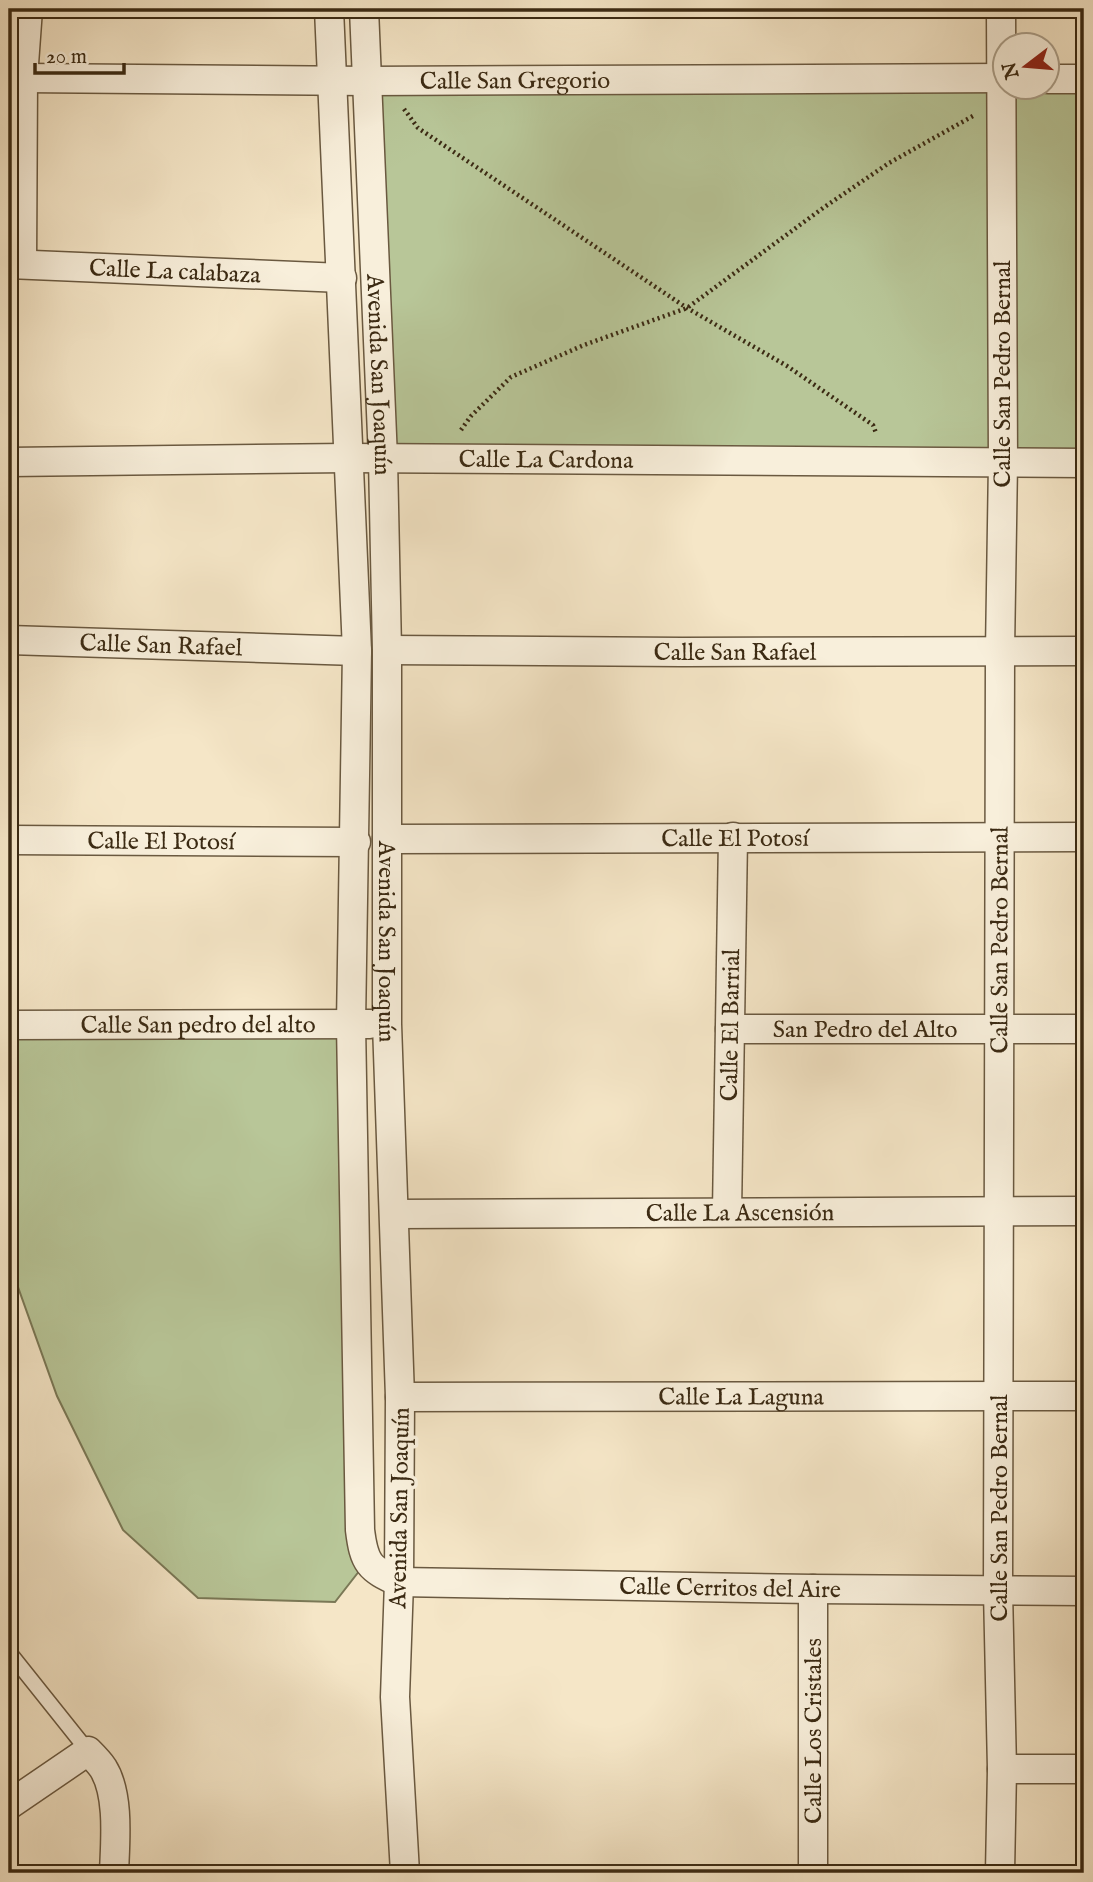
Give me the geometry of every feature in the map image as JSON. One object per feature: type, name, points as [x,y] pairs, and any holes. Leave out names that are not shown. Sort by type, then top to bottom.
[{"type":"street","points":[[15,264],[27,9]]},
{"type":"street","name":"Avenida San Joaquín","points":[[329,9],[357,652],[351,1024],[360,1530],[367,1561],[388,1577]]},
{"type":"street","name":"Avenida San Joaquín","points":[[364,9],[374,80],[387,650],[387,1024],[400,1397],[388,1577],[405,1873]]},
{"type":"street","name":"Calle San Pedro Bernal","points":[[1001,9],[1001,32]]},
{"type":"street","name":"Calle San Gregorio","points":[[23,78],[992,86]]},
{"type":"street","points":[[1062,79],[1084,79]]},
{"type":"street","name":"Calle San Pedro Bernal","points":[[1000,1873],[1002,1769],[998,1591],[1002,102]]},
{"type":"street","name":"Calle La calabaza","points":[[15,264],[342,278]]},
{"type":"street","name":"Calle La Cardona","points":[[9,462],[348,458],[1084,463]]},
{"type":"street","name":"Calle San Rafael","points":[[9,640],[357,652]]},
{"type":"street","name":"Calle San Rafael","points":[[387,650],[1084,651]]},
{"type":"street","name":"Calle El Barrial","points":[[727,1212],[733,837]]},
{"type":"street","name":"Calle El Potosí","points":[[387,839],[1084,837]]},
{"type":"street","name":"Calle El Potosí","points":[[9,840],[356,842]]},
{"type":"street","name":"Calle San pedro del alto","points":[[9,1025],[387,1024]]},
{"type":"street","name":"San Pedro del Alto","points":[[730,1029],[1084,1029]]},
{"type":"street","name":"Calle La Ascensión","points":[[395,1214],[1084,1211]]},
{"type":"street","name":"Calle La Laguna","points":[[400,1397],[1084,1396]]},
{"type":"street","name":"Calle Cerritos del Aire","points":[[388,1577],[813,1589],[1084,1591]]},
{"type":"street","name":"Calle Los Cristales","points":[[813,1589],[813,1873]]},
{"type":"street","points":[[9,1804],[88,1751],[104,1769],[113,1797],[116,1826],[114,1873]]},
{"type":"street","points":[[1002,1769],[1084,1769]]},
{"type":"lane","points":[[9,1652],[88,1751]]},
{"type":"path","points":[[374,80],[418,128],[687,308],[787,366],[873,425],[883,461]]},
{"type":"path","points":[[439,459],[471,416],[511,377],[584,345],[687,308],[823,208],[992,93]]},
{"type":"green space","points":[[1084,79],[1084,463],[383,459],[368,81],[992,87],[992,102],[1062,102],[1062,84]]},
{"type":"green space","points":[[351,1024],[367,1561],[335,1602],[198,1598],[123,1530],[57,1396],[9,1262],[9,1025]]}]
